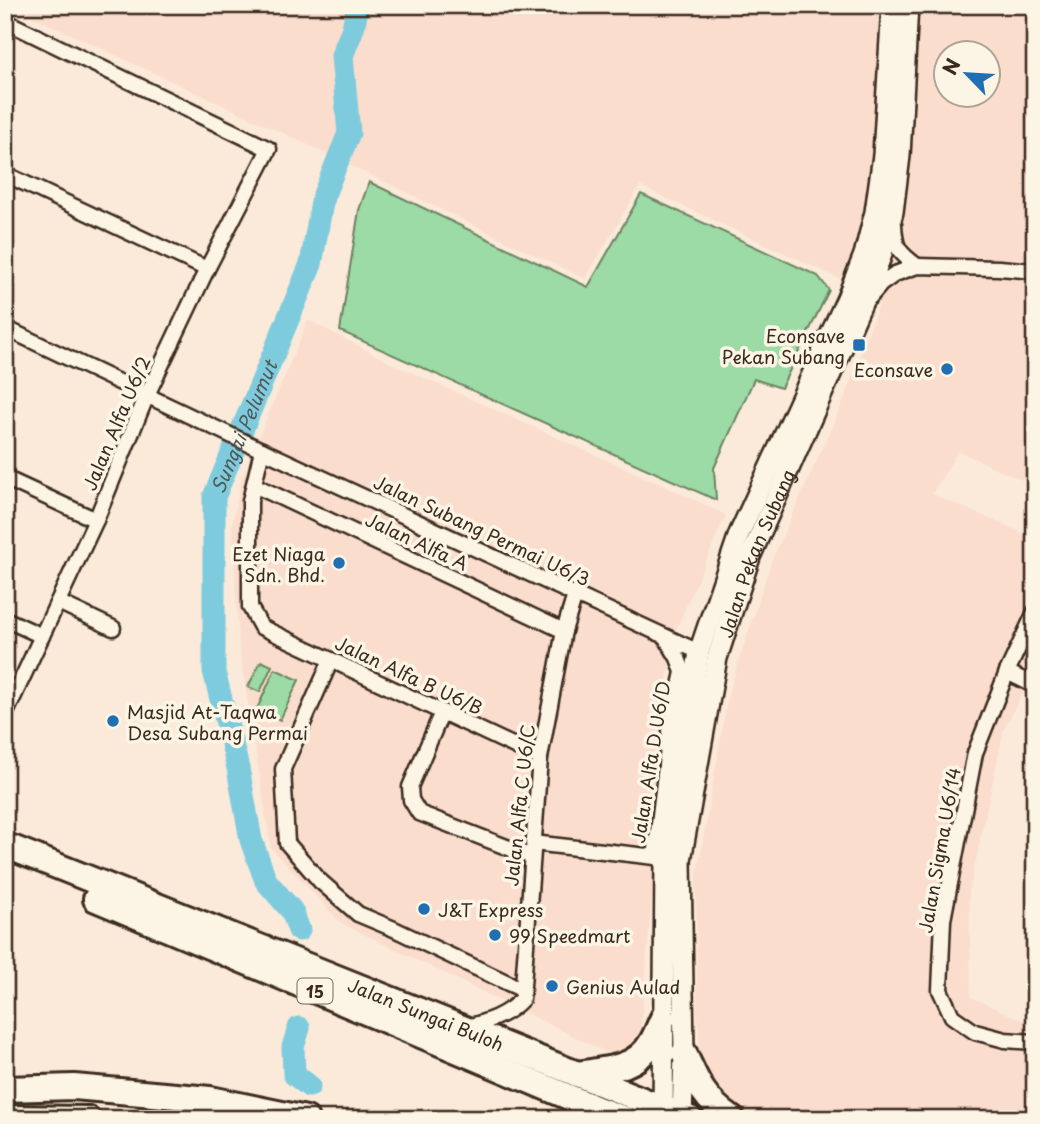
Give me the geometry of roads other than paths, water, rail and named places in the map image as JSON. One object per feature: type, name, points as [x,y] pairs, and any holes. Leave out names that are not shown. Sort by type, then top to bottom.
[{"type":"highway","name":"Jalan Sungai Buloh","points":[[5,848],[25,853],[464,1028],[676,1116]]},
{"type":"highway","name":"Jalan Sungai Buloh","points":[[5,860],[605,1114],[625,1119]]},
{"type":"highway","points":[[577,1074],[625,1066],[638,1058],[650,1045],[663,1018]]},
{"type":"highway","points":[[684,1053],[699,1086],[709,1099],[732,1119]]},
{"type":"highway","points":[[5,1088],[74,1087],[210,1098],[306,1119]]},
{"type":"highway","points":[[5,1118],[88,1119]]},
{"type":"main road","name":"Jalan Pekan Subang","points":[[676,1116],[663,1018],[660,857],[699,652],[739,534],[864,255],[876,212],[883,155],[892,5]]},
{"type":"main road","name":"Jalan Pekan Subang","points":[[676,1116],[684,1053],[681,860],[717,659],[750,557],[881,257],[893,212],[900,156],[908,5]]},
{"type":"street","name":"Jalan Alfa U6/2","points":[[5,21],[269,149],[207,269],[147,395],[96,520],[5,715]]},
{"type":"street","points":[[5,174],[207,269]]},
{"type":"street","points":[[893,212],[895,241],[902,255],[917,266]]},
{"type":"street","points":[[861,306],[881,284],[895,274],[917,266],[1035,271]]},
{"type":"street","points":[[5,328],[147,395]]},
{"type":"street","name":"Jalan Subang Permai U6/3","points":[[147,395],[699,652]]},
{"type":"street","points":[[254,485],[255,447]]},
{"type":"street","points":[[5,478],[96,520]]},
{"type":"street","name":"Jalan Alfa B U6/B","points":[[254,485],[250,501],[250,607],[261,627],[540,758]]},
{"type":"street","name":"Jalan Alfa A","points":[[254,485],[564,631]]},
{"type":"street","name":"Jalan Alfa C U6/C","points":[[523,990],[540,758],[564,631],[575,595]]},
{"type":"street","points":[[58,602],[113,628]]},
{"type":"street","name":"Jalan Sigma U6/14","points":[[1035,612],[1007,672],[975,753],[943,920],[940,989],[951,1016],[975,1032],[1005,1040],[1035,1042]]},
{"type":"street","points":[[5,619],[42,636]]},
{"type":"street","name":"Jalan Alfa D U6/D","points":[[660,857],[670,732],[683,672],[665,636]]},
{"type":"street","points":[[331,660],[284,769],[287,843],[320,881],[358,914],[523,990],[522,999],[496,1018],[464,1028]]},
{"type":"street","points":[[1007,672],[1035,686]]},
{"type":"street","points":[[442,712],[410,787],[411,800],[419,813],[533,850],[660,857]]},
{"type":"waterway","name":"Sungai Pelumut","points":[[299,930],[292,911],[266,881],[251,840],[238,768],[214,671],[214,497],[311,264],[323,197],[349,133],[342,56],[353,28],[358,5]]},
{"type":"waterway","name":"Sungai Pelumut","points":[[299,1028],[293,1047],[294,1074],[309,1086]]},
{"type":"place","name":"Econsave Pekan Subang","points":[[859,345]]},
{"type":"place","name":"Econsave","points":[[947,369]]},
{"type":"place","name":"Ezet Niaga Sdn. Bhd.","points":[[339,563]]},
{"type":"place","name":"Masjid At-Taqwa Desa Subang Permai","points":[[113,721]]},
{"type":"place","name":"J&T Express","points":[[424,909]]},
{"type":"place","name":"99 Speedmart","points":[[495,935]]},
{"type":"place","name":"Genius Aulad","points":[[552,986]]}]
